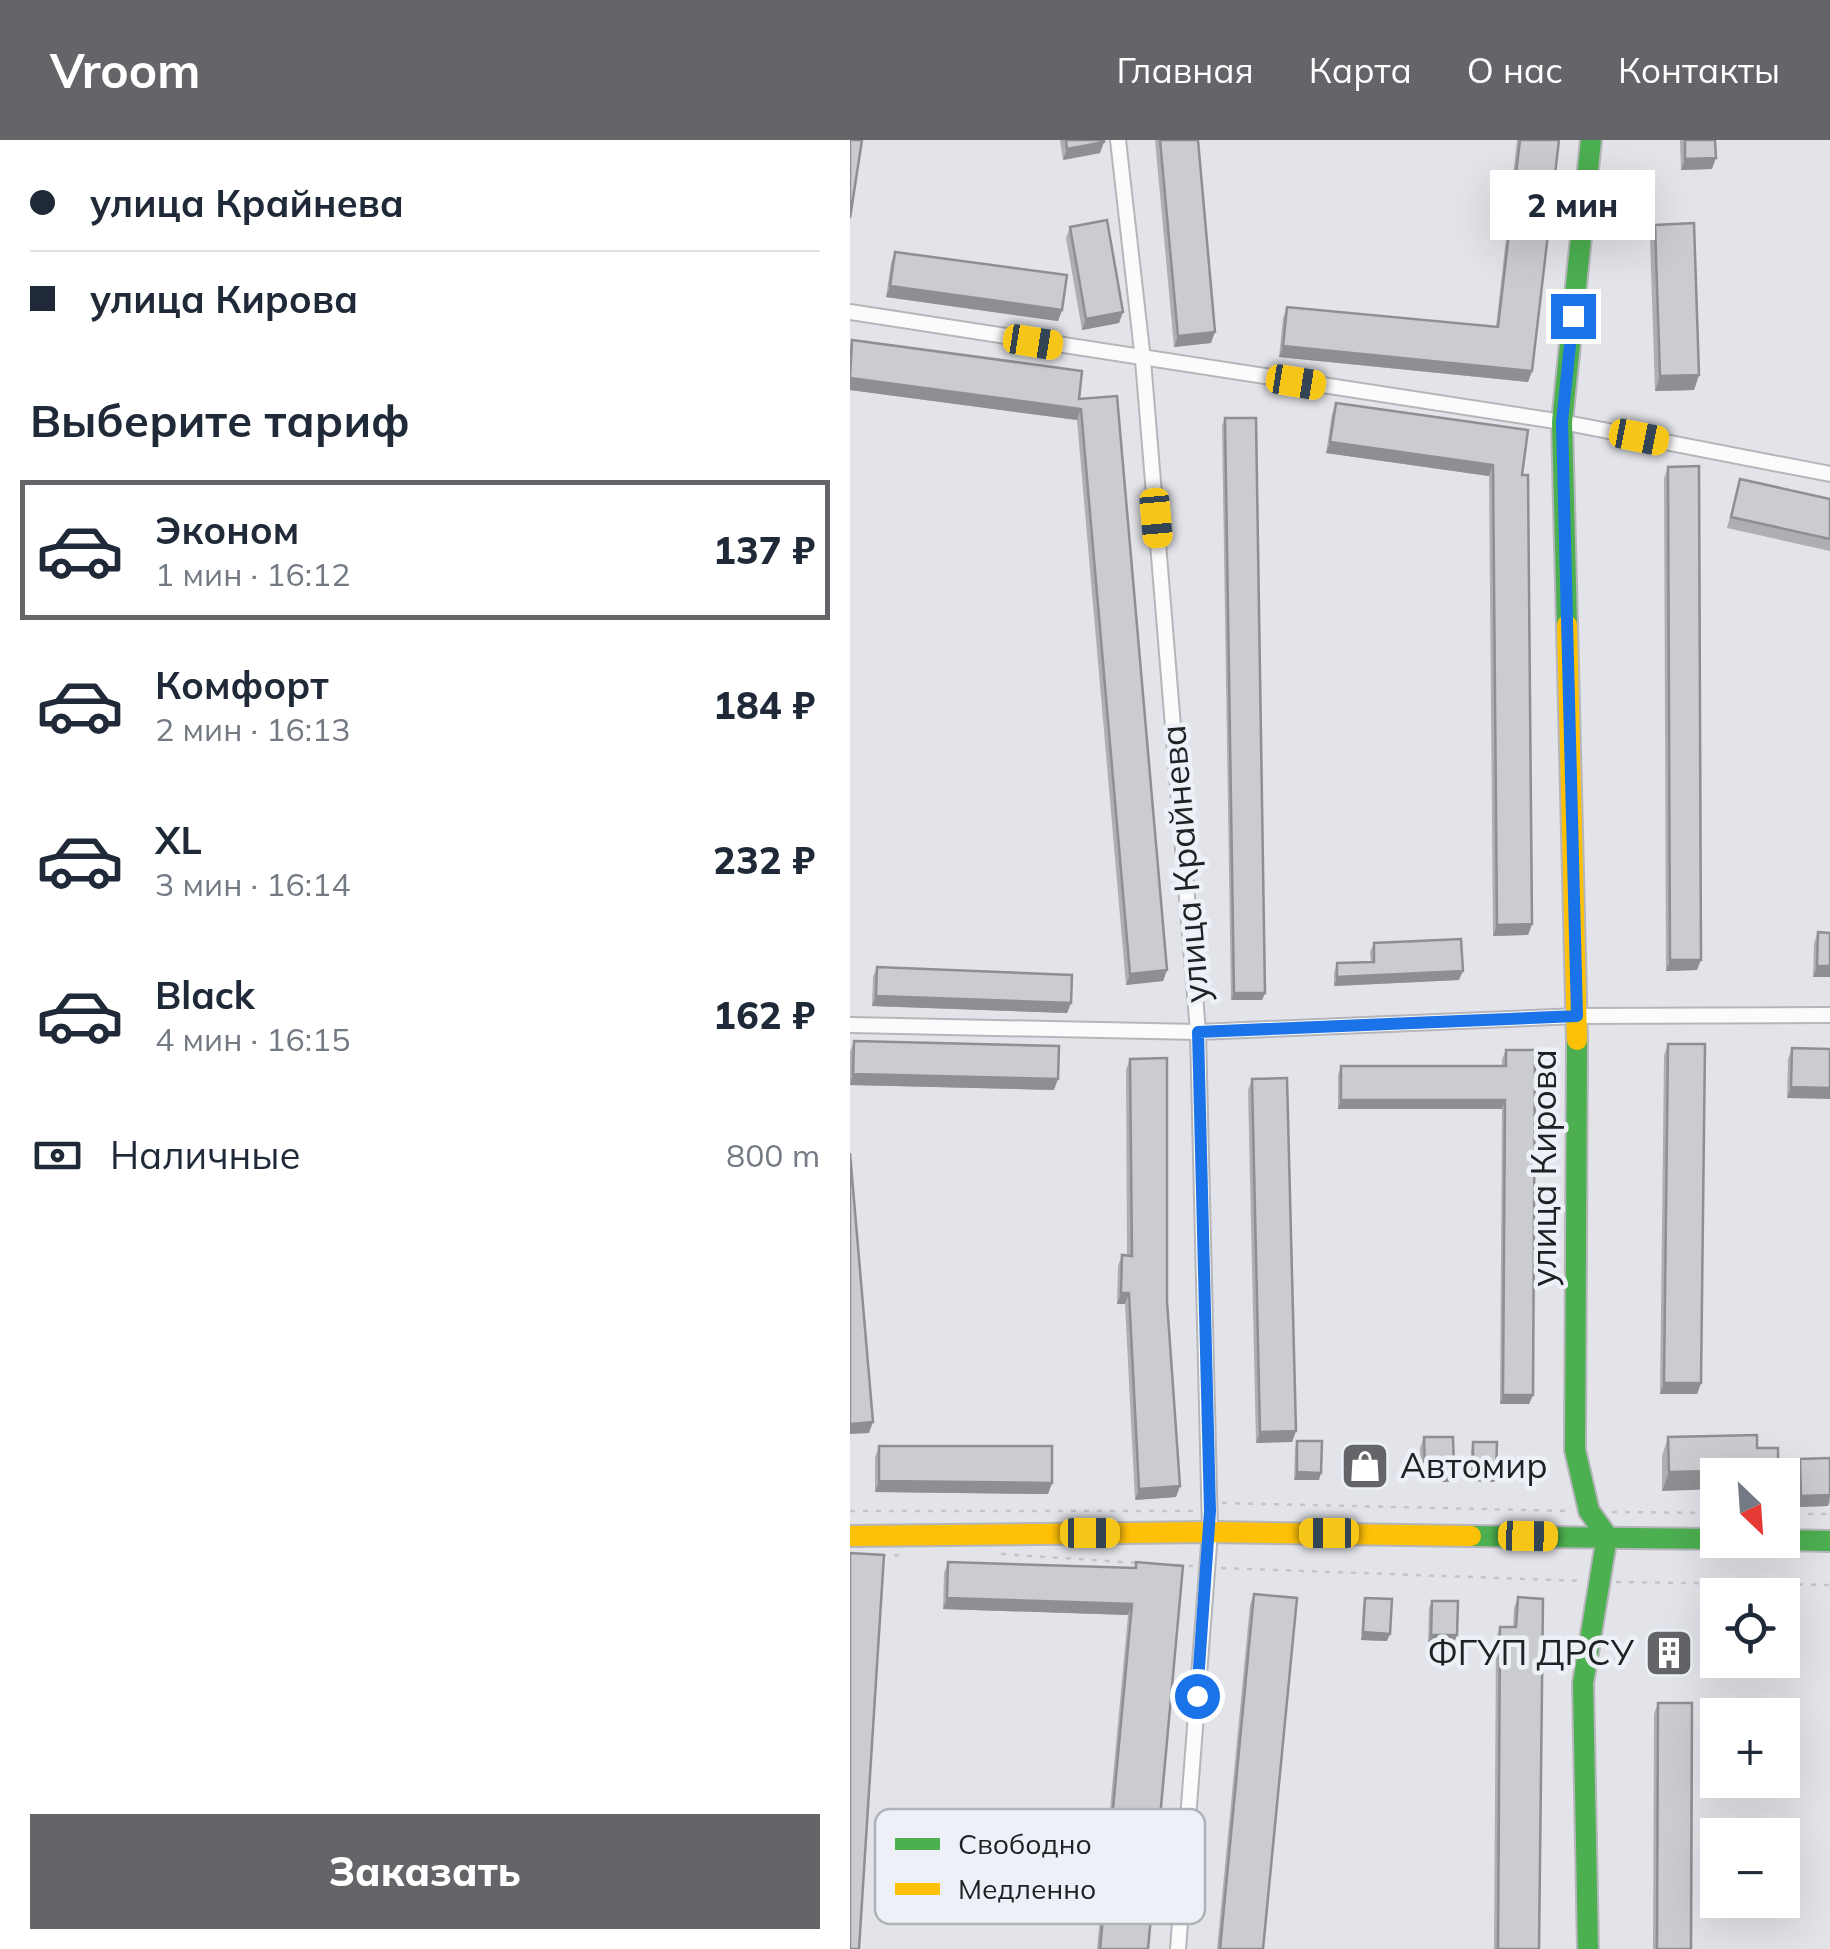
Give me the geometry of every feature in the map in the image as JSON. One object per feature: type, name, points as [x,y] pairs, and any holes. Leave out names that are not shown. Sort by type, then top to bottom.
[{"type":"street","name":"улица Крайнева","points":[[1118,140],[1143,360],[1198,1032],[1210,1515],[1189,1809]]},
{"type":"street","name":"улица Кирова","points":[[1591,140],[1562,422],[1577,1016],[1574,1450],[1589,1511],[1607,1536]]},
{"type":"street","points":[[850,312],[1562,422],[1830,474]]},
{"type":"street","points":[[850,1025],[1198,1032],[1577,1016],[1830,1015]]},
{"type":"street","points":[[850,1536],[1210,1515],[1700,1538]]},
{"type":"street","points":[[1588,1949],[1583,1683],[1607,1536]]},
{"type":"street","points":[[1800,1540],[1830,1541]]},
{"type":"street","name":"улица Крайнева","points":[[1178,1949],[1180,1924]]},
{"type":"path","points":[[850,1510],[1210,1515],[1700,1513]]},
{"type":"path","points":[[1800,1514],[1830,1514]]},
{"type":"path","points":[[992,1554],[1149,1564]]},
{"type":"path","points":[[868,1556],[903,1555]]},
{"type":"path","points":[[1169,1565],[1602,1582],[1830,1585]]},
{"type":"building","points":[[850,140],[862,140],[850,218]]},
{"type":"building","points":[[1066,140],[1104,140],[1104,142],[1067,149]]},
{"type":"building","points":[[1160,140],[1198,140],[1215,332],[1178,336]]},
{"type":"building","points":[[1520,140],[1559,140],[1532,371],[1283,346],[1287,307],[1498,327]]},
{"type":"building","points":[[1685,140],[1715,140],[1716,158],[1685,159]]},
{"type":"building","points":[[1107,220],[1123,312],[1086,319],[1070,227]]},
{"type":"building","points":[[1694,223],[1699,375],[1660,376],[1655,225]]},
{"type":"building","points":[[895,252],[1067,275],[1062,310],[890,286]]},
{"type":"building","points":[[852,340],[1082,371],[1079,399],[1117,396],[1167,970],[1130,974],[1081,409],[850,378]]},
{"type":"building","points":[[1336,403],[1528,430],[1522,475],[1528,475],[1532,924],[1497,925],[1493,465],[1330,442]]},
{"type":"building","points":[[1225,418],[1256,418],[1265,993],[1234,993]]},
{"type":"building","points":[[1699,466],[1701,960],[1670,960],[1668,467]]},
{"type":"building","points":[[1740,479],[1830,499],[1830,539],[1731,517]]},
{"type":"building","points":[[1818,932],[1830,933],[1830,966],[1817,966]]},
{"type":"building","points":[[1461,939],[1463,971],[1337,977],[1337,963],[1374,962],[1374,943]]},
{"type":"building","points":[[877,967],[1072,975],[1071,1003],[876,996]]},
{"type":"building","points":[[854,1041],[1059,1046],[1058,1079],[853,1074]]},
{"type":"building","points":[[1668,1044],[1705,1044],[1701,1383],[1664,1383]]},
{"type":"building","points":[[1792,1048],[1830,1049],[1830,1088],[1791,1087]]},
{"type":"building","points":[[1506,1050],[1535,1050],[1533,1395],[1503,1395],[1505,1100],[1341,1100],[1341,1066],[1506,1066]]},
{"type":"building","points":[[1167,1058],[1167,1301],[1180,1486],[1139,1489],[1129,1293],[1121,1293],[1122,1255],[1132,1256],[1130,1059]]},
{"type":"building","points":[[1287,1078],[1296,1431],[1260,1432],[1252,1079]]},
{"type":"building","points":[[850,1153],[873,1422],[850,1424]]},
{"type":"building","points":[[1757,1435],[1757,1448],[1778,1448],[1778,1458],[1700,1458],[1700,1471],[1669,1472],[1668,1437]]},
{"type":"building","points":[[1424,1437],[1453,1437],[1454,1471],[1425,1472]]},
{"type":"building","points":[[1297,1441],[1322,1441],[1321,1473],[1297,1472]]},
{"type":"building","points":[[1473,1442],[1497,1442],[1496,1474],[1473,1474]]},
{"type":"building","points":[[879,1446],[1052,1446],[1052,1483],[879,1481]]},
{"type":"building","points":[[1830,1458],[1830,1495],[1801,1496],[1800,1459]]},
{"type":"building","points":[[850,1553],[884,1555],[859,1949],[850,1949]]},
{"type":"building","points":[[948,1562],[1136,1568],[1136,1562],[1183,1566],[1161,1809],[1113,1809],[1132,1604],[947,1598]]},
{"type":"building","points":[[1254,1594],[1297,1598],[1263,1949],[1220,1949]]},
{"type":"building","points":[[1518,1597],[1543,1599],[1539,1949],[1498,1949],[1500,1627],[1516,1627]]},
{"type":"building","points":[[1365,1598],[1392,1599],[1390,1634],[1363,1632]]},
{"type":"building","points":[[1432,1601],[1458,1601],[1457,1635],[1431,1635]]},
{"type":"building","name":"ФГУП ДРСУ","points":[[1663,1632],[1681,1632],[1680,1660],[1662,1660]]},
{"type":"building","points":[[1658,1703],[1692,1703],[1691,1949],[1657,1949]]},
{"type":"building","points":[[1102,1924],[1150,1924],[1148,1949],[1100,1949]]},
{"type":"traffic: fast","points":[[1567,625],[1562,422],[1591,140]]},
{"type":"traffic: fast","points":[[1577,1040],[1575,1450],[1589,1511],[1607,1536],[1583,1683],[1588,1949]]},
{"type":"traffic: fast","points":[[1471,1536],[1700,1539]]},
{"type":"traffic: fast","points":[[1800,1540],[1830,1541]]},
{"type":"traffic: slow","points":[[1567,625],[1577,1040]]},
{"type":"traffic: slow","points":[[850,1536],[1210,1532],[1471,1536]]},
{"type":"place","name":"Автомир","points":[[1365,1466]]},
{"type":"place","name":"ФГУП ДРСУ","points":[[1669,1653]]},
{"type":"route","points":[[1197,1696],[1210,1511],[1198,1032],[1577,1016],[1562,422],[1573,316]]}]
